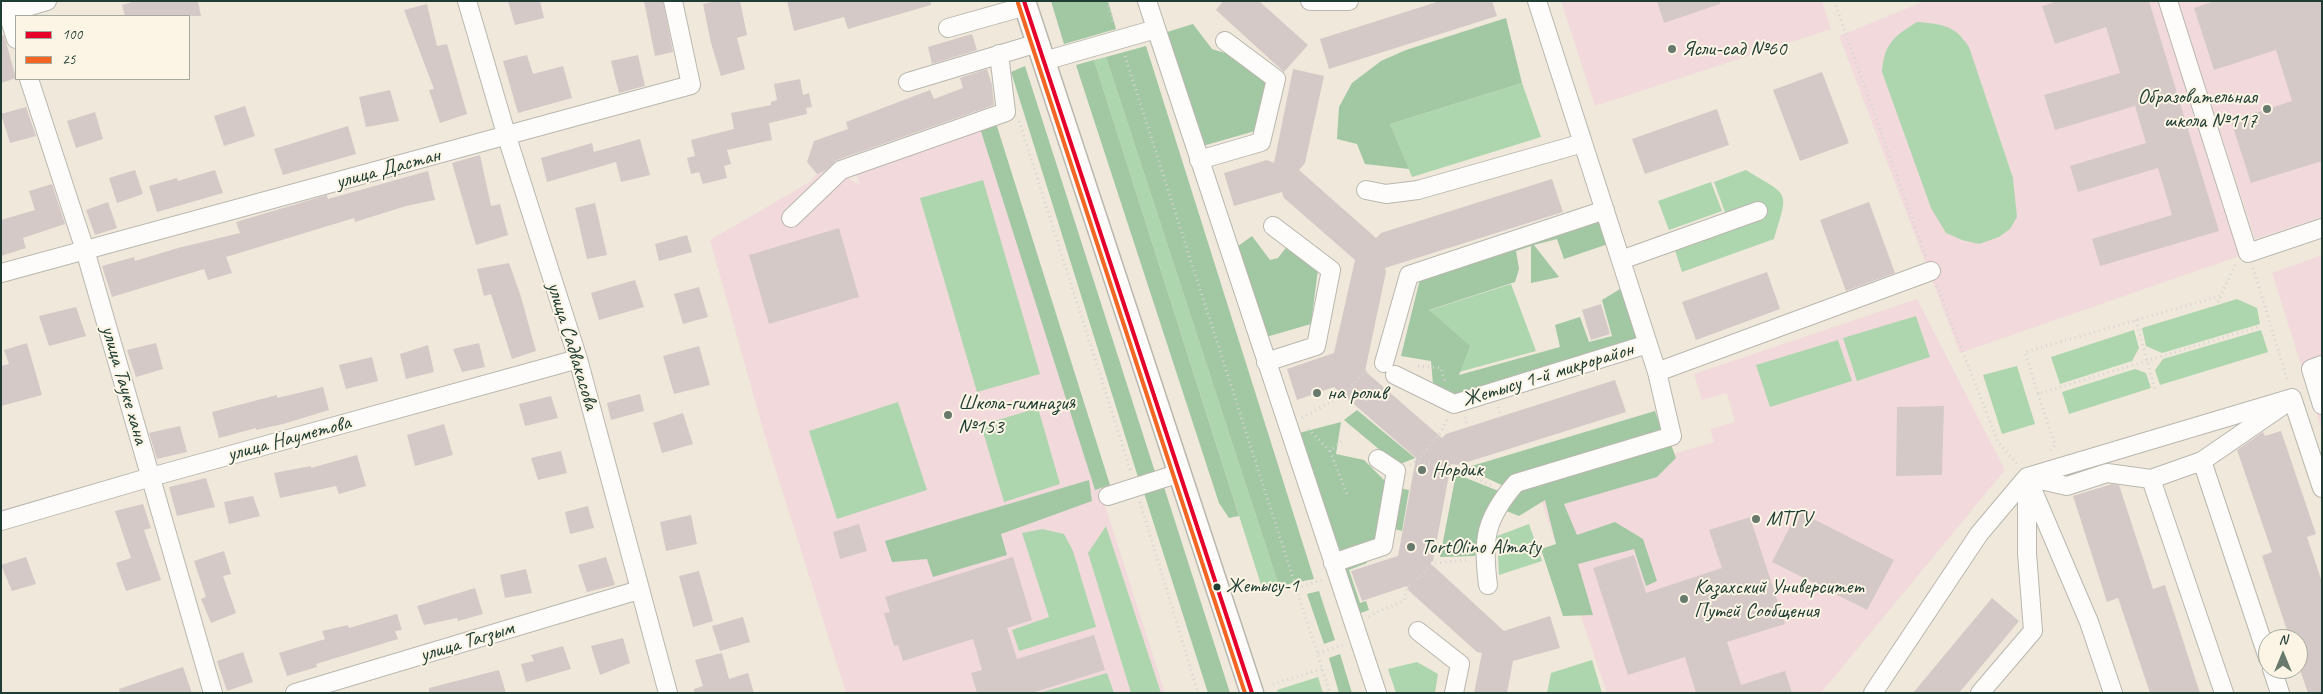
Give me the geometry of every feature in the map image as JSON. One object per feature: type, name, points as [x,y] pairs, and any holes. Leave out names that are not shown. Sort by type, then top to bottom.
[{"type":"main road","points":[[1025,4],[1252,693]]},
{"type":"street","points":[[15,37],[4,10],[47,1]]},
{"type":"street","name":"улица Садвакасова","points":[[467,1],[507,136],[578,359],[668,693]]},
{"type":"street","name":"улица Дастан","points":[[1,273],[691,85],[673,1]]},
{"type":"street","points":[[1147,1],[1377,693]]},
{"type":"street","points":[[1310,1],[1349,1]]},
{"type":"street","points":[[1488,585],[1485,547],[1489,522],[1507,493],[1516,483],[1672,436],[1658,372],[1537,1]]},
{"type":"street","points":[[2168,1],[2249,256],[2322,228]]},
{"type":"street","points":[[948,28],[1025,4]]},
{"type":"street","points":[[908,82],[999,54],[1041,52],[1119,39],[1156,29]]},
{"type":"street","points":[[1199,160],[1262,142],[1276,79],[1225,41]]},
{"type":"street","points":[[791,218],[841,170],[1006,112],[999,54]]},
{"type":"street","name":"улица Тауке хана","points":[[29,80],[85,250],[213,693]]},
{"type":"street","points":[[1366,190],[1386,194],[1418,190],[1583,143]]},
{"type":"street","name":"Жетысу 1-й микрорайон","points":[[1605,210],[1409,275],[1390,369],[1454,404],[1648,344]]},
{"type":"street","points":[[1621,260],[1758,211]]},
{"type":"street","points":[[1266,362],[1316,346],[1331,270],[1273,226]]},
{"type":"street","points":[[1658,372],[1931,271]]},
{"type":"street","name":"улица Науметова","points":[[1,520],[578,359]]},
{"type":"street","points":[[2322,365],[2311,369],[2322,404]]},
{"type":"street","points":[[2027,477],[2067,486],[2107,473],[2152,479],[2202,461],[2292,398]]},
{"type":"street","points":[[1873,693],[1979,534],[2027,477],[2292,398]]},
{"type":"street","points":[[2292,398],[2322,488]]},
{"type":"street","points":[[1335,569],[1383,546],[1396,471],[1378,458]]},
{"type":"street","points":[[2202,461],[2258,629]]},
{"type":"street","points":[[1108,496],[1180,473]]},
{"type":"street","points":[[1980,693],[2033,631],[2027,553],[2027,477]]},
{"type":"street","points":[[2027,477],[2090,622],[2113,693]]},
{"type":"street","points":[[2152,479],[2224,693]]},
{"type":"street","name":"улица Тагзым","points":[[295,693],[639,590]]},
{"type":"street","points":[[1418,631],[1460,664],[1454,693]]},
{"type":"street","points":[[2275,679],[2280,693]]},
{"type":"path","points":[[1107,1],[1330,693]]},
{"type":"path","points":[[1834,1],[1931,271],[1998,442],[2027,477],[2055,445],[2025,352],[2220,296]]},
{"type":"path","points":[[1016,111],[1198,693]]},
{"type":"path","points":[[2218,302],[2235,263],[2249,256],[2292,398]]},
{"type":"path","points":[[2136,320],[2155,390]]},
{"type":"path","points":[[2038,394],[2261,326]]},
{"type":"path","points":[[1396,471],[1417,461],[1441,432],[1454,404]]},
{"type":"path","points":[[1287,424],[1299,420],[1330,451],[1347,494]]},
{"type":"path","points":[[1330,451],[1343,440]]},
{"type":"path","points":[[1417,461],[1468,474],[1507,493]]},
{"type":"path","points":[[1318,653],[1357,634],[1377,612],[1404,601],[1407,588],[1434,562],[1486,559]]},
{"type":"path","points":[[1297,588],[1335,569]]},
{"type":"path","points":[[1273,684],[1322,669]]},
{"type":"shaded area","name":"Ясли-сад №60","points":[[1561,1],[1822,1],[1831,29],[1595,106]]},
{"type":"shaded area","points":[[1925,1],[2164,1],[2248,253],[1960,353],[1839,36]]},
{"type":"shaded area","name":"Образовательная школа №117","points":[[2177,1],[2322,1],[2322,217],[2255,239]]},
{"type":"shaded area","name":"Школа-гимназия №153","points":[[984,126],[1165,693],[846,693],[764,433],[710,240],[810,182],[817,174],[838,166],[843,175],[860,185],[855,171]]},
{"type":"shaded area","points":[[2322,255],[2322,431],[2272,273]]},
{"type":"shaded area","name":"МТГУ","points":[[1917,299],[2005,470],[1821,693],[1607,693],[1539,494],[1714,442],[1710,429],[1735,422],[1727,393],[1702,400],[1694,374]]},
{"type":"green space","points":[[1051,1],[1108,1],[1116,29],[1064,44]]},
{"type":"green space","points":[[1506,18],[1522,83],[1390,124],[1409,169],[1365,164],[1357,144],[1337,139],[1339,107],[1352,83],[1381,61],[1406,50]]},
{"type":"green space","points":[[1917,22],[1947,27],[1958,34],[1969,47],[2013,178],[2017,217],[2010,229],[1999,237],[1979,244],[1962,240],[1946,233],[1931,208],[1882,72],[1885,54],[1892,42],[1902,32]]},
{"type":"green space","points":[[1193,24],[1212,49],[1241,58],[1269,79],[1255,131],[1199,147],[1164,33]]},
{"type":"green space","points":[[1146,46],[1314,579],[1279,586],[1106,57]]},
{"type":"green space","points":[[1106,57],[1279,586],[1263,591],[1094,60]]},
{"type":"green space","points":[[1094,60],[1239,516],[1229,518],[1219,503],[1076,65]]},
{"type":"green space","points":[[1025,66],[1155,472],[1138,477],[1011,72]]},
{"type":"green space","points":[[1522,83],[1541,137],[1412,177],[1390,124]]},
{"type":"green space","points":[[995,120],[1110,485],[1095,490],[979,125]]},
{"type":"green space","points":[[1746,170],[1771,185],[1782,196],[1782,211],[1774,239],[1682,272],[1670,235],[1726,215],[1714,182]]},
{"type":"green space","points":[[983,180],[1040,374],[977,392],[920,198]]},
{"type":"green space","points":[[1711,182],[1722,211],[1669,230],[1658,201]]},
{"type":"green space","points":[[1603,216],[1611,243],[1564,259],[1557,239],[1534,245],[1559,277],[1531,283],[1531,246],[1516,251],[1519,269],[1515,282],[1429,310],[1470,346],[1459,375],[1560,347],[1555,325],[1580,317],[1589,342],[1612,336],[1602,300],[1625,286],[1645,349],[1465,406],[1434,396],[1431,361],[1401,356],[1421,275]]},
{"type":"green space","points":[[1252,236],[1270,260],[1278,258],[1288,245],[1318,269],[1311,324],[1266,337],[1234,249]]},
{"type":"green space","points":[[1511,284],[1536,351],[1448,375],[1430,310]]},
{"type":"green space","points":[[2237,299],[2257,308],[2260,324],[2162,353],[2146,346],[2142,328]]},
{"type":"green space","points":[[1916,316],[1930,357],[1857,381],[1843,338]]},
{"type":"green space","points":[[2134,330],[2139,348],[2132,361],[2060,384],[2051,357]]},
{"type":"green space","points":[[2261,330],[2268,352],[2160,385],[2155,370],[2163,359]]},
{"type":"green space","points":[[1838,340],[1852,381],[1770,407],[1756,365]]},
{"type":"green space","points":[[2017,366],[2035,424],[2002,434],[1983,375]]},
{"type":"green space","points":[[2135,369],[2146,373],[2151,388],[2069,414],[2062,392]]},
{"type":"green space","points":[[898,402],[927,490],[837,519],[809,431]]},
{"type":"green space","points":[[1038,408],[1060,484],[1004,502],[981,425]]},
{"type":"green space","points":[[1357,410],[1415,458],[1398,465],[1344,420]]},
{"type":"green space","points":[[1655,411],[1662,432],[1506,487],[1465,468]]},
{"type":"green space","points":[[1341,422],[1336,454],[1364,460],[1386,482],[1378,538],[1372,542],[1337,553],[1299,433]]},
{"type":"green space","points":[[1670,442],[1676,458],[1657,477],[1564,504],[1577,535],[1615,522],[1643,539],[1657,581],[1646,586],[1634,549],[1578,564],[1593,615],[1563,616],[1541,549],[1556,544],[1545,500],[1519,516],[1504,510],[1517,487]]},
{"type":"green space","points":[[1456,474],[1501,492],[1485,514],[1475,556],[1440,557]]},
{"type":"green space","points":[[1089,480],[1092,501],[1001,534],[1007,555],[933,577],[927,559],[892,562],[885,541]]},
{"type":"green space","points":[[1164,487],[1230,693],[1208,693],[1144,493]]},
{"type":"green space","points":[[1398,488],[1409,490],[1402,531],[1390,528]]},
{"type":"green space","points":[[1529,524],[1542,561],[1499,575],[1497,536]]},
{"type":"green space","points":[[1106,526],[1161,693],[1131,693],[1088,553]]},
{"type":"green space","points":[[1042,529],[1064,534],[1073,551],[1096,627],[1019,651],[1012,630],[1049,617],[1022,533]]},
{"type":"green space","points":[[1364,557],[1367,563],[1349,570],[1360,603],[1366,601],[1369,610],[1358,614],[1340,564]]},
{"type":"green space","points":[[1319,591],[1335,640],[1324,644],[1307,594]]},
{"type":"green space","points":[[1340,654],[1352,693],[1339,693],[1329,658]]},
{"type":"green space","points":[[1592,660],[1602,693],[1547,693],[1551,673]]},
{"type":"green space","points":[[1417,662],[1438,674],[1435,693],[1396,693],[1388,669]]},
{"type":"green space","points":[[1107,673],[1114,693],[1039,693]]},
{"type":"green space","points":[[1318,677],[1323,693],[1278,693],[1277,690]]},
{"type":"building","points":[[136,1],[198,1],[201,16],[125,15],[122,5]]},
{"type":"building","points":[[508,1],[540,1],[544,18],[515,25]]},
{"type":"building","points":[[644,1],[663,1],[673,52],[655,56]]},
{"type":"building","points":[[717,1],[740,1],[747,35],[737,38],[745,69],[721,76],[711,43],[703,4]]},
{"type":"building","points":[[787,1],[931,1],[931,5],[848,29],[844,17],[794,31]]},
{"type":"building","points":[[1223,1],[1259,1],[1308,45],[1284,72],[1216,10]]},
{"type":"building","points":[[1440,1],[1492,1],[1497,16],[1329,69],[1320,39]]},
{"type":"building","points":[[1657,1],[1720,1],[1720,4],[1664,23]]},
{"type":"building","points":[[2059,1],[2149,1],[2219,231],[2100,266],[2092,239],[2172,215],[2158,168],[2078,192],[2070,166],[2146,143],[2135,106],[2055,130],[2044,95],[2120,73],[2106,27],[2055,44],[2042,6]]},
{"type":"building","name":"Образовательная школа №117","points":[[2215,1],[2322,1],[2322,161],[2251,183],[2231,121],[2292,101],[2276,50],[2214,70],[2194,8]]},
{"type":"building","points":[[427,4],[437,46],[447,44],[467,114],[440,123],[429,90],[434,89],[404,10]]},
{"type":"building","points":[[972,34],[977,50],[932,64],[928,47]]},
{"type":"building","points":[[4,35],[15,78],[1,83],[1,36]]},
{"type":"building","points":[[527,55],[533,74],[563,66],[572,98],[518,113],[503,61]]},
{"type":"building","points":[[638,55],[645,86],[619,93],[611,61]]},
{"type":"building","points":[[987,69],[992,85],[994,105],[837,160],[825,171],[817,174],[807,162],[814,141],[848,129],[846,122],[930,90],[934,99],[963,88],[960,78]]},
{"type":"building","points":[[1293,69],[1324,76],[1305,163],[1299,170],[1376,238],[1381,233],[1552,179],[1563,212],[1385,268],[1386,272],[1365,371],[1442,438],[1446,434],[1615,380],[1626,412],[1458,465],[1451,464],[1433,561],[1430,563],[1504,631],[1550,616],[1560,648],[1513,661],[1507,693],[1474,693],[1482,653],[1477,652],[1409,591],[1407,586],[1362,601],[1351,571],[1398,556],[1416,458],[1334,387],[1297,400],[1287,369],[1334,353],[1355,260],[1284,198],[1282,192],[1234,206],[1224,173],[1267,160],[1274,163]]},
{"type":"building","points":[[1822,72],[1849,143],[1800,161],[1773,90]]},
{"type":"building","points":[[800,79],[803,95],[809,93],[812,107],[806,108],[807,114],[769,123],[772,140],[727,150],[731,164],[724,166],[727,178],[703,184],[699,172],[691,174],[687,158],[695,156],[691,140],[734,129],[731,113],[771,105],[771,102],[777,100],[774,84]]},
{"type":"building","points":[[390,90],[399,121],[366,127],[359,97]]},
{"type":"building","points":[[245,106],[255,136],[224,146],[214,116]]},
{"type":"building","points":[[26,107],[36,136],[10,143],[1,114]]},
{"type":"building","points":[[1717,109],[1729,145],[1645,174],[1632,139]]},
{"type":"building","points":[[95,112],[103,139],[76,148],[67,121]]},
{"type":"building","points":[[348,126],[356,154],[283,175],[274,149]]},
{"type":"building","points":[[640,139],[650,175],[621,182],[616,162],[547,182],[541,158],[592,143],[594,152]]},
{"type":"building","points":[[480,155],[491,206],[500,204],[508,235],[476,245],[452,163]]},
{"type":"building","points":[[135,170],[143,194],[117,203],[109,178]]},
{"type":"building","points":[[215,170],[223,193],[157,212],[149,186],[177,178],[178,181]]},
{"type":"building","points":[[428,171],[435,200],[406,206],[355,222],[354,218],[226,257],[232,273],[208,280],[204,269],[112,297],[102,266],[134,257],[135,261],[240,233],[236,222],[327,195],[328,199]]},
{"type":"building","points":[[52,184],[65,224],[23,238],[26,248],[1,256],[1,220],[35,210],[29,191]]},
{"type":"building","points":[[108,202],[117,228],[95,235],[86,210]]},
{"type":"building","points":[[1869,202],[1895,273],[1846,291],[1820,220]]},
{"type":"building","points":[[595,203],[607,255],[587,259],[575,208]]},
{"type":"building","points":[[839,228],[859,297],[769,324],[749,255]]},
{"type":"building","points":[[687,235],[692,252],[659,261],[655,244]]},
{"type":"building","points":[[509,263],[536,351],[512,359],[491,294],[484,296],[477,269]]},
{"type":"building","points":[[1767,272],[1780,309],[1696,340],[1682,302]]},
{"type":"building","points":[[635,280],[644,307],[599,320],[591,293]]},
{"type":"building","points":[[699,287],[708,317],[683,324],[674,294]]},
{"type":"building","points":[[1601,304],[1610,334],[1591,340],[1582,310]]},
{"type":"building","points":[[76,307],[86,336],[49,346],[39,316]]},
{"type":"building","points":[[27,343],[42,395],[1,406],[1,366],[9,364],[4,350]]},
{"type":"building","points":[[156,343],[163,369],[136,377],[127,350]]},
{"type":"building","points":[[479,343],[485,367],[462,372],[453,349]]},
{"type":"building","points":[[428,345],[434,372],[406,379],[400,354]]},
{"type":"building","points":[[699,346],[710,385],[674,394],[663,356]]},
{"type":"building","points":[[372,357],[378,381],[346,389],[339,365]]},
{"type":"building","points":[[323,387],[329,410],[283,424],[256,430],[256,428],[219,438],[212,412],[277,395],[277,398]]},
{"type":"building","points":[[640,394],[644,411],[611,420],[607,403]]},
{"type":"building","points":[[551,396],[558,418],[525,426],[519,404]]},
{"type":"building","points":[[1944,406],[1942,475],[1896,476],[1897,407]]},
{"type":"building","points":[[683,413],[693,444],[662,453],[653,423]]},
{"type":"building","points":[[444,424],[453,455],[415,466],[407,435]]},
{"type":"building","points":[[180,426],[187,452],[157,459],[149,433]]},
{"type":"building","points":[[2281,431],[2316,534],[2307,537],[2322,582],[2322,693],[2308,693],[2303,679],[2308,679],[2308,629],[2287,629],[2262,556],[2272,552],[2237,450],[2263,432],[2265,436]]},
{"type":"building","points":[[561,451],[567,473],[538,480],[531,458]]},
{"type":"building","points":[[357,455],[366,486],[339,494],[336,486],[280,498],[274,473],[311,466],[311,468]]},
{"type":"building","points":[[206,478],[215,507],[177,516],[169,487]]},
{"type":"building","points":[[2112,484],[2119,485],[2153,589],[2165,585],[2200,693],[2150,693],[2118,598],[2107,602],[2073,496]]},
{"type":"building","points":[[253,496],[260,516],[229,524],[224,502]]},
{"type":"building","points":[[143,504],[151,528],[144,530],[161,580],[126,591],[116,563],[131,558],[115,511]]},
{"type":"building","points":[[588,506],[594,528],[570,534],[565,512]]},
{"type":"building","points":[[1798,511],[1894,560],[1867,610],[1772,562]]},
{"type":"building","points":[[691,515],[697,544],[666,551],[660,522]]},
{"type":"building","name":"Казахский Университет Путей Сообщения","points":[[1750,517],[1785,624],[1727,642],[1741,685],[1785,671],[1792,693],[1696,693],[1685,657],[1628,675],[1593,568],[1634,555],[1646,593],[1722,568],[1709,530]]},
{"type":"building","points":[[859,524],[867,551],[840,559],[833,532]]},
{"type":"building","points":[[224,551],[231,574],[223,576],[236,613],[211,623],[201,599],[206,597],[194,561]]},
{"type":"building","points":[[26,557],[36,584],[12,591],[1,565]]},
{"type":"building","points":[[606,557],[615,585],[587,592],[578,565]]},
{"type":"building","points":[[1013,557],[1032,620],[1007,628],[1017,659],[1094,635],[1105,670],[1032,693],[977,693],[971,673],[982,670],[973,639],[903,661],[898,645],[894,646],[884,613],[890,612],[885,597]]},
{"type":"building","points":[[526,569],[532,593],[505,598],[500,575]]},
{"type":"building","points":[[699,571],[713,621],[693,627],[679,576]]},
{"type":"building","points":[[475,588],[483,614],[458,621],[457,618],[424,625],[417,606]]},
{"type":"building","points":[[1992,598],[2019,621],[1959,693],[1913,693]]},
{"type":"building","points":[[397,614],[402,630],[395,631],[398,639],[316,664],[317,667],[287,676],[279,653],[325,639],[322,631],[348,625],[349,628]]},
{"type":"building","points":[[743,617],[750,642],[720,651],[712,626]]},
{"type":"building","points":[[623,638],[630,663],[600,675],[591,646]]},
{"type":"building","points":[[563,646],[571,669],[526,682],[521,664],[534,661],[531,655]]},
{"type":"building","points":[[243,652],[253,682],[227,691],[217,661]]},
{"type":"building","points":[[722,653],[729,679],[748,673],[754,693],[694,693],[694,689],[703,686],[695,660]]},
{"type":"building","points":[[183,667],[192,693],[120,693],[119,689]]},
{"type":"building","points":[[499,670],[506,693],[429,693],[429,688]]},
{"type":"transit line","name":"100","points":[[1024,1],[1252,693]]},
{"type":"transit line","name":"25","points":[[1018,3],[1245,693]]},
{"type":"place","name":"Ясли-сад №60","points":[[1672,49]]},
{"type":"place","name":"Образовательная школа №117","points":[[2267,109]]},
{"type":"place","name":"на ролив","points":[[1317,393]]},
{"type":"place","name":"Школа-гимназия №153","points":[[948,415]]},
{"type":"place","name":"Нордик","points":[[1422,470]]},
{"type":"place","name":"МТГУ","points":[[1756,519]]},
{"type":"place","name":"TortOlino Almaty","points":[[1411,547]]},
{"type":"place","name":"Жетысу-1","points":[[1217,587]]},
{"type":"place","name":"Казахский Университет Путей Сообщения","points":[[1684,599]]}]
